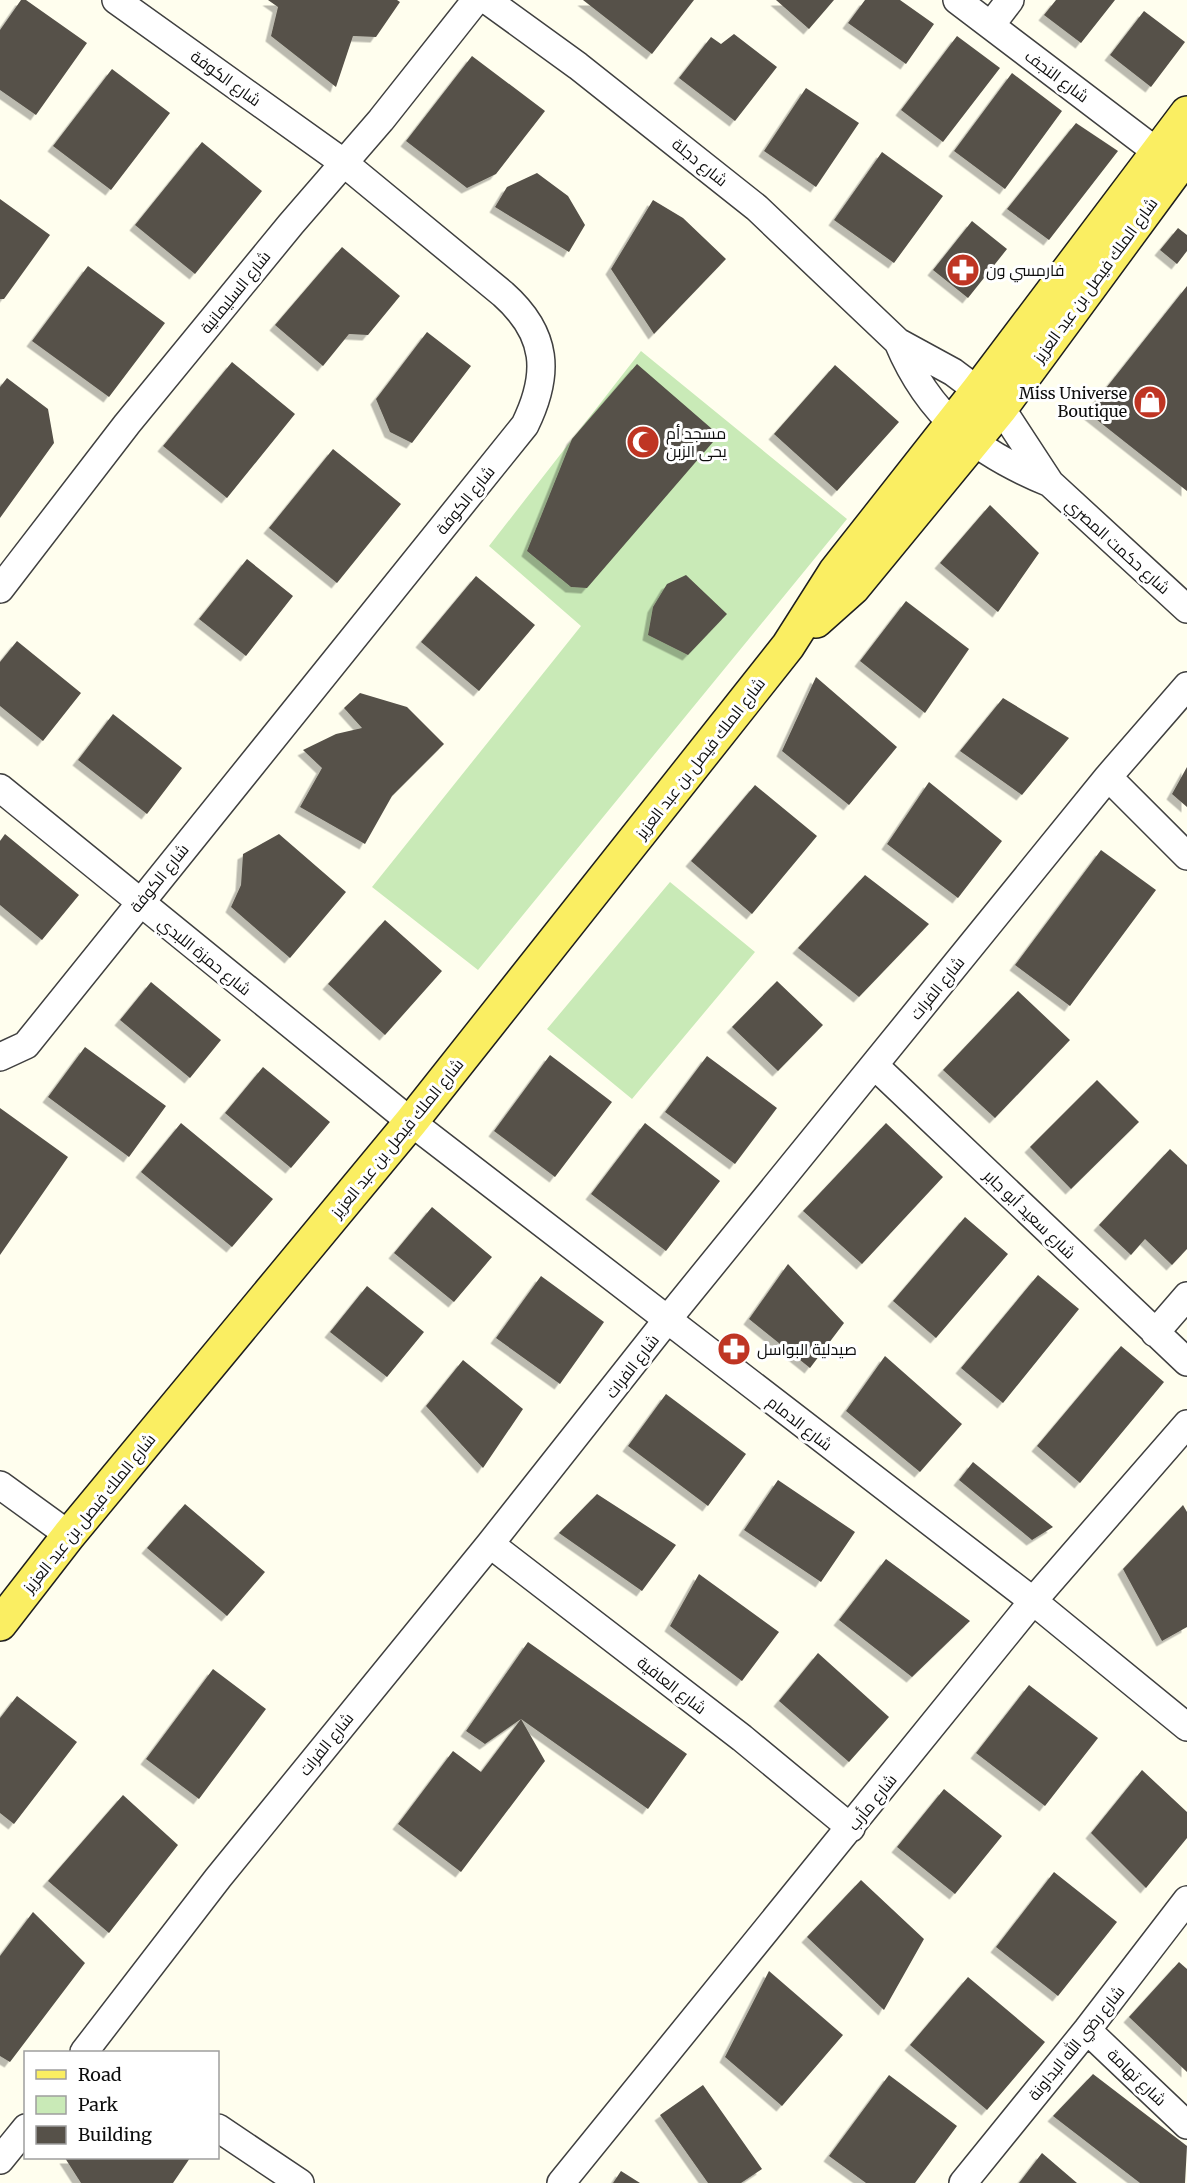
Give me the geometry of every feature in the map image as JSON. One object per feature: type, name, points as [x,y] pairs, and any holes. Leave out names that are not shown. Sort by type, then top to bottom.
[{"type":"main road","name":"شارع الملك فيصل بن عبد العزيز","points":[[0,1624],[69,1535],[411,1122],[788,646],[853,588],[963,433],[1172,154],[1187,113]]},
{"type":"street","name":"شارع الكوفة","points":[[0,1057],[26,1045],[525,425],[539,398],[542,379],[539,348],[530,326],[518,308],[344,163],[116,0]]},
{"type":"street","name":"شارع السليمانية","points":[[0,589],[126,424],[344,163],[476,0]]},
{"type":"street","name":"شارع دجلة","points":[[487,0],[578,66],[757,208],[898,342],[990,399]]},
{"type":"street","name":"شارع النجف","points":[[957,0],[1172,154]]},
{"type":"street","points":[[991,25],[1010,0]]},
{"type":"street","name":"شارع دجلة","points":[[898,342],[909,368],[931,402],[963,433]]},
{"type":"street","name":"شارع حكمت المصري","points":[[990,399],[1050,483],[1187,609]]},
{"type":"street","name":"شارع حكمت المصري","points":[[963,433],[998,458],[1050,483]]},
{"type":"street","name":"شارع الفرات","points":[[94,2049],[218,1878],[1108,777],[1187,686]]},
{"type":"street","points":[[1108,777],[1187,856]]},
{"type":"street","name":"شارع حمزة اللبدي","points":[[0,788],[411,1122]]},
{"type":"street","name":"شارع سعيد أبو جابر","points":[[874,1065],[1187,1362]]},
{"type":"street","name":"شارع الدمام","points":[[411,1122],[1033,1601],[1187,1727]]},
{"type":"street","points":[[1155,1333],[1187,1296]]},
{"type":"street","name":"شارع مأرب","points":[[561,2183],[1033,1601],[1187,1424]]},
{"type":"street","points":[[0,1485],[69,1535]]},
{"type":"street","name":"شارع العافية","points":[[490,1544],[742,1738],[851,1828]]},
{"type":"street","name":"شارع رضي الله البداونة","points":[[963,2183],[1087,2030],[1187,1900]]},
{"type":"street","name":"شارع تهامة","points":[[1087,2030],[1187,2125]]},
{"type":"street","points":[[219,2129],[300,2183]]},
{"type":"street","points":[[0,2160],[24,2130]]},
{"type":"green space","points":[[641,351],[847,519],[478,970],[372,887],[581,626],[489,546]]},
{"type":"green space","points":[[670,882],[755,952],[632,1099],[547,1029]]},
{"type":"building","points":[[21,0],[26,0],[87,43],[36,115],[0,90],[0,30]]},
{"type":"building","points":[[268,0],[397,0],[400,2],[376,37],[353,36],[336,87],[271,36],[278,7]]},
{"type":"building","points":[[583,0],[694,0],[652,54]]},
{"type":"building","points":[[776,0],[834,0],[809,29]]},
{"type":"building","points":[[865,0],[900,0],[934,24],[906,64],[848,23]]},
{"type":"building","points":[[1056,0],[1115,0],[1081,43],[1044,15]]},
{"type":"building","points":[[1144,11],[1185,42],[1151,87],[1110,55]]},
{"type":"building","points":[[734,34],[777,67],[735,121],[679,78],[711,37],[721,44]]},
{"type":"building","points":[[957,36],[1000,68],[943,142],[901,110]]},
{"type":"building","points":[[472,56],[545,111],[496,174],[467,188],[406,141]]},
{"type":"building","points":[[112,69],[170,113],[111,190],[53,146]]},
{"type":"building","points":[[1012,73],[1062,111],[1005,189],[954,151]]},
{"type":"building","points":[[806,88],[859,123],[816,187],[764,151]]},
{"type":"building","points":[[1076,123],[1118,151],[1049,240],[1007,209]]},
{"type":"building","points":[[202,142],[262,191],[195,274],[135,225]]},
{"type":"building","points":[[882,152],[943,196],[894,263],[834,220]]},
{"type":"building","points":[[537,173],[568,196],[585,225],[569,252],[495,207],[507,187]]},
{"type":"building","points":[[0,199],[50,235],[4,299],[0,299]]},
{"type":"building","points":[[653,200],[683,218],[726,259],[654,334],[611,269]]},
{"type":"building","points":[[972,221],[1007,249],[968,298],[933,270]]},
{"type":"building","points":[[1178,228],[1187,235],[1187,251],[1177,264],[1160,250]]},
{"type":"building","points":[[342,247],[400,296],[368,335],[349,334],[323,366],[275,325]]},
{"type":"building","points":[[88,266],[165,323],[109,397],[32,341]]},
{"type":"building","points":[[1187,286],[1187,491],[1087,412]]},
{"type":"building","points":[[427,332],[471,366],[412,443],[390,432],[376,399]]},
{"type":"building","points":[[232,362],[295,414],[227,498],[163,446]]},
{"type":"building","points":[[637,364],[719,435],[587,588],[571,587],[527,551],[572,439]]},
{"type":"building","points":[[835,365],[899,422],[837,491],[774,434]]},
{"type":"building","points":[[7,378],[48,409],[54,443],[0,518],[0,387]]},
{"type":"building","points":[[333,449],[401,504],[337,583],[269,528]]},
{"type":"building","points":[[990,505],[1039,553],[998,612],[940,563]]},
{"type":"building","points":[[247,559],[293,596],[246,656],[199,619]]},
{"type":"building","points":[[686,575],[727,614],[688,655],[648,635],[653,607],[667,584]]},
{"type":"building","points":[[476,576],[535,625],[479,691],[421,642]]},
{"type":"building","points":[[906,601],[969,649],[925,713],[860,661]]},
{"type":"building","points":[[17,641],[81,693],[43,741],[0,706],[0,662]]},
{"type":"building","points":[[816,677],[897,747],[849,805],[782,751]]},
{"type":"building","points":[[360,693],[407,707],[444,744],[392,796],[365,844],[300,807],[322,768],[303,750],[336,734],[362,728],[344,708]]},
{"type":"building","points":[[1003,698],[1069,738],[1022,795],[960,751]]},
{"type":"building","points":[[113,714],[182,768],[147,814],[78,760]]},
{"type":"building","points":[[1187,767],[1187,807],[1172,794]]},
{"type":"building","points":[[929,782],[1002,841],[958,898],[887,844]]},
{"type":"building","points":[[755,785],[817,836],[752,914],[691,861]]},
{"type":"building","points":[[5,834],[79,895],[42,940],[0,905],[0,841]]},
{"type":"building","points":[[279,834],[346,892],[290,958],[231,907],[241,885],[243,854]]},
{"type":"building","points":[[1101,850],[1156,890],[1070,1006],[1015,965]]},
{"type":"building","points":[[865,875],[929,924],[859,997],[798,948]]},
{"type":"building","points":[[385,920],[442,971],[385,1035],[328,984]]},
{"type":"building","points":[[777,981],[823,1025],[778,1071],[732,1027]]},
{"type":"building","points":[[151,982],[221,1040],[190,1078],[120,1020]]},
{"type":"building","points":[[1018,991],[1070,1040],[995,1118],[943,1070]]},
{"type":"building","points":[[85,1047],[166,1106],[129,1157],[48,1097]]},
{"type":"building","points":[[550,1055],[612,1102],[555,1177],[494,1131]]},
{"type":"building","points":[[707,1056],[777,1108],[735,1164],[665,1112]]},
{"type":"building","points":[[263,1067],[330,1122],[291,1168],[225,1113]]},
{"type":"building","points":[[1097,1080],[1139,1122],[1071,1189],[1030,1147]]},
{"type":"building","points":[[0,1108],[68,1157],[0,1255]]},
{"type":"building","points":[[181,1123],[273,1199],[232,1247],[141,1172]]},
{"type":"building","points":[[645,1123],[720,1181],[666,1251],[591,1194]]},
{"type":"building","points":[[886,1123],[943,1177],[862,1264],[803,1211]]},
{"type":"building","points":[[1170,1149],[1187,1165],[1187,1249],[1172,1265],[1145,1239],[1131,1255],[1099,1225]]},
{"type":"building","points":[[432,1207],[492,1257],[454,1302],[394,1253]]},
{"type":"building","points":[[965,1217],[1008,1254],[936,1338],[893,1301]]},
{"type":"building","points":[[788,1264],[844,1323],[810,1368],[749,1319]]},
{"type":"building","points":[[1038,1275],[1079,1309],[1003,1403],[961,1368]]},
{"type":"building","points":[[541,1276],[604,1322],[560,1384],[496,1338]]},
{"type":"building","points":[[367,1286],[424,1332],[387,1377],[330,1332]]},
{"type":"building","points":[[1121,1346],[1164,1382],[1080,1483],[1037,1446]]},
{"type":"building","points":[[885,1356],[962,1424],[920,1472],[846,1411]]},
{"type":"building","points":[[463,1360],[523,1409],[483,1468],[426,1406]]},
{"type":"building","points":[[666,1394],[746,1454],[708,1506],[628,1446]]},
{"type":"building","points":[[973,1462],[1053,1527],[1032,1540],[959,1480]]},
{"type":"building","points":[[778,1480],[855,1532],[821,1582],[744,1530]]},
{"type":"building","points":[[597,1494],[676,1545],[642,1591],[559,1533]]},
{"type":"building","points":[[185,1504],[265,1572],[227,1616],[147,1548]]},
{"type":"building","points":[[1183,1505],[1187,1512],[1187,1627],[1162,1641],[1123,1569]]},
{"type":"building","points":[[886,1559],[970,1621],[912,1677],[839,1620]]},
{"type":"building","points":[[699,1574],[779,1632],[742,1681],[670,1626]]},
{"type":"building","points":[[528,1642],[687,1754],[648,1809],[521,1719],[485,1744],[466,1731]]},
{"type":"building","points":[[818,1653],[889,1717],[849,1762],[779,1701]]},
{"type":"building","points":[[213,1669],[266,1709],[199,1799],[146,1759]]},
{"type":"building","points":[[1029,1685],[1098,1738],[1045,1806],[976,1753]]},
{"type":"building","points":[[17,1696],[77,1742],[14,1824],[0,1813],[0,1718]]},
{"type":"building","points":[[521,1719],[545,1761],[461,1872],[398,1824],[453,1751],[481,1772]]},
{"type":"building","points":[[1142,1770],[1187,1812],[1187,1838],[1146,1888],[1091,1833]]},
{"type":"building","points":[[944,1789],[1002,1836],[955,1894],[897,1847]]},
{"type":"building","points":[[123,1795],[178,1845],[109,1933],[48,1881]]},
{"type":"building","points":[[1054,1872],[1117,1922],[1058,1996],[996,1947]]},
{"type":"building","points":[[861,1880],[924,1939],[884,2010],[807,1937]]},
{"type":"building","points":[[33,1912],[85,1963],[10,2062],[0,2056],[0,1956]]},
{"type":"building","points":[[1179,1962],[1187,1969],[1187,2072],[1129,2017]]},
{"type":"building","points":[[769,1971],[843,2035],[782,2106],[725,2057]]},
{"type":"building","points":[[968,1977],[1045,2042],[987,2110],[910,2045]]},
{"type":"building","points":[[1093,2074],[1187,2146],[1185,2183],[1140,2183],[1053,2116]]},
{"type":"building","points":[[889,2075],[957,2126],[915,2183],[866,2183],[829,2156]]},
{"type":"building","points":[[703,2085],[762,2169],[741,2183],[708,2183],[660,2115]]},
{"type":"building","points":[[1042,2153],[1077,2183],[1019,2183]]},
{"type":"building","points":[[66,2159],[189,2159],[173,2183],[81,2183]]},
{"type":"building","points":[[621,2171],[640,2183],[613,2183]]},
{"type":"place","name":"فارمسي ون","points":[[963,270]]},
{"type":"place","name":"Miss Universe Boutique","points":[[1150,402]]},
{"type":"place","name":"مسجد أم يحى الزبن","points":[[643,442]]},
{"type":"place","name":"صيدلية البواسل","points":[[734,1349]]}]
